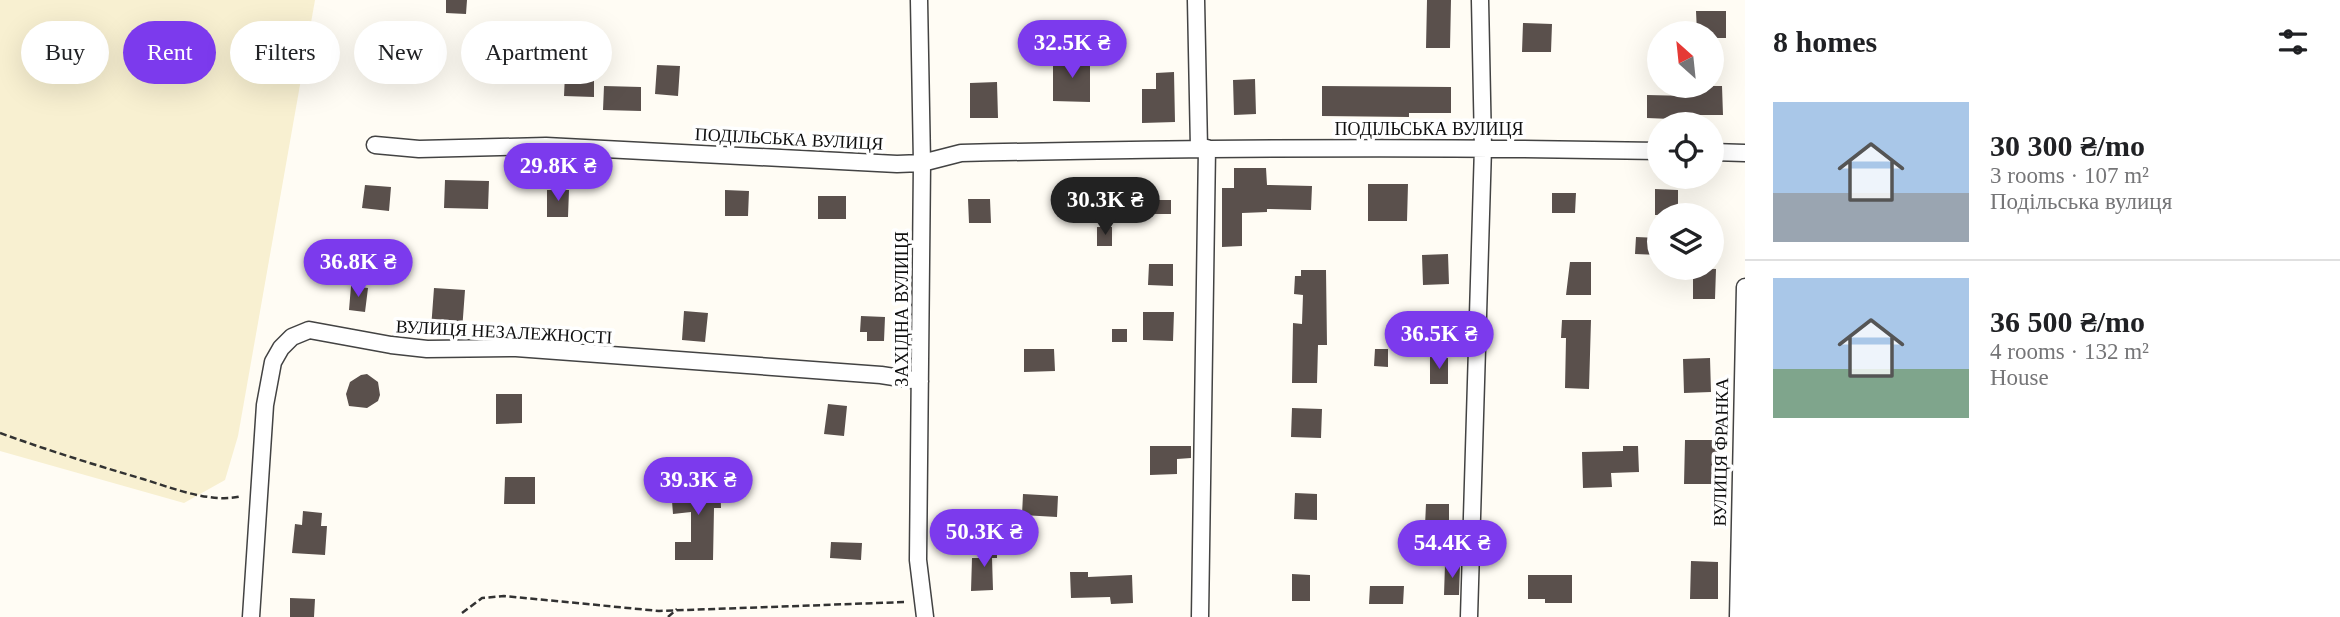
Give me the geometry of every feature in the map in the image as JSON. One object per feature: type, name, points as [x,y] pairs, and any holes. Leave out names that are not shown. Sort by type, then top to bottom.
[{"type":"street","name":"ЗАХІДНА ВУЛИЦЯ","points":[[919,0],[922,163],[918,560],[924,609]]},
{"type":"street","points":[[1196,0],[1203,148],[1200,617]]},
{"type":"street","points":[[1469,617],[1483,147],[1480,0]]},
{"type":"street","name":"ПОДІЛЬСЬКА ВУЛИЦЯ","points":[[375,145],[419,149],[546,146],[897,164],[922,163],[961,153],[1203,148],[1483,147],[1647,151]]},
{"type":"street","points":[[1724,152],[1745,153]]},
{"type":"street","name":"ВУЛИЦЯ ФРАНКА","points":[[1738,617],[1745,287]]},
{"type":"street","name":"ВУЛИЦЯ НЕЗАЛЕЖНОСТІ","points":[[251,617],[265,405],[273,362],[281,348],[292,337],[309,330],[427,349],[516,348],[920,380]]},
{"type":"path","points":[[0,433],[62,455],[203,495],[235,498],[248,495],[259,486]]},
{"type":"path","points":[[461,613],[482,598],[504,596],[597,603],[631,609],[924,609]]},
{"type":"path","points":[[668,617],[677,609]]},
{"type":"shaded area","points":[[0,0],[315,0],[311,21],[230,21],[230,84],[300,84],[238,436],[225,480],[184,503],[0,451]]},
{"type":"building","points":[[446,0],[467,0],[466,14],[446,13]]},
{"type":"building","points":[[1427,0],[1451,0],[1450,48],[1426,48]]},
{"type":"building","points":[[1696,11],[1726,11],[1726,38],[1724,21],[1696,21]]},
{"type":"building","points":[[1523,23],[1552,24],[1551,52],[1522,52]]},
{"type":"building","points":[[1064,56],[1080,56],[1080,63],[1090,63],[1090,102],[1053,101],[1053,62],[1064,62]]},
{"type":"building","points":[[657,65],[680,66],[678,96],[655,94]]},
{"type":"building","points":[[1174,72],[1175,122],[1142,123],[1142,89],[1156,89],[1156,73]]},
{"type":"building","points":[[1255,79],[1256,114],[1234,115],[1233,80]]},
{"type":"building","points":[[997,82],[998,118],[970,118],[970,83]]},
{"type":"building","points":[[565,84],[594,84],[594,97],[564,96]]},
{"type":"building","points":[[604,86],[641,87],[641,111],[603,110]]},
{"type":"building","points":[[1322,86],[1451,87],[1451,113],[1409,113],[1409,117],[1322,116]]},
{"type":"building","points":[[1647,98],[1722,98],[1723,112],[1647,112]]},
{"type":"building","points":[[1234,168],[1266,168],[1267,185],[1312,186],[1311,210],[1267,209],[1267,212],[1242,213],[1242,246],[1222,247],[1222,188],[1234,188]]},
{"type":"building","points":[[445,180],[489,181],[488,209],[444,208]]},
{"type":"building","points":[[1135,183],[1136,200],[1171,200],[1171,214],[1136,214],[1136,219],[1108,219],[1108,184]]},
{"type":"building","points":[[1368,184],[1408,184],[1407,221],[1368,221]]},
{"type":"building","points":[[365,185],[391,187],[389,211],[362,208]]},
{"type":"building","points":[[1655,189],[1678,190],[1678,203],[1655,203]]},
{"type":"building","points":[[547,190],[569,190],[568,217],[547,217]]},
{"type":"building","points":[[725,190],[749,191],[748,216],[725,216]]},
{"type":"building","points":[[1552,193],[1576,193],[1575,213],[1552,213]]},
{"type":"building","points":[[818,196],[846,196],[846,219],[818,219]]},
{"type":"building","points":[[968,199],[990,199],[991,223],[969,223]]},
{"type":"building","points":[[1097,227],[1112,227],[1112,246],[1097,246]]},
{"type":"building","points":[[1636,237],[1647,237],[1647,254],[1635,254]]},
{"type":"building","points":[[1448,254],[1449,284],[1423,285],[1422,255]]},
{"type":"building","points":[[1570,262],[1591,262],[1591,295],[1566,295]]},
{"type":"building","points":[[1149,264],[1173,264],[1173,286],[1148,285]]},
{"type":"building","points":[[1301,270],[1326,270],[1327,345],[1318,345],[1317,383],[1292,383],[1293,323],[1302,324],[1303,295],[1294,294],[1295,276],[1301,276]]},
{"type":"building","points":[[1693,280],[1716,280],[1715,299],[1693,299]]},
{"type":"building","points":[[351,286],[368,288],[365,312],[349,310]]},
{"type":"building","points":[[434,288],[465,290],[462,331],[431,329]]},
{"type":"building","points":[[684,311],[708,313],[705,342],[682,340]]},
{"type":"building","points":[[1143,312],[1174,312],[1173,341],[1143,340]]},
{"type":"building","points":[[861,316],[885,317],[884,341],[867,341],[867,332],[860,332]]},
{"type":"building","points":[[1562,320],[1591,320],[1589,389],[1565,388],[1566,338],[1561,338]]},
{"type":"building","points":[[1112,329],[1127,329],[1127,342],[1112,342]]},
{"type":"building","points":[[1024,349],[1054,349],[1055,371],[1024,372]]},
{"type":"building","points":[[1375,349],[1388,349],[1388,367],[1374,366]]},
{"type":"building","points":[[1430,357],[1448,358],[1448,384],[1430,384]]},
{"type":"building","points":[[1710,358],[1711,392],[1684,393],[1683,359]]},
{"type":"building","points":[[367,374],[378,382],[378,401],[367,408],[349,406],[346,394],[350,382]]},
{"type":"building","points":[[496,394],[522,394],[522,423],[496,424]]},
{"type":"building","points":[[828,404],[847,406],[844,436],[824,434]]},
{"type":"building","points":[[1292,408],[1322,409],[1321,438],[1291,437]]},
{"type":"building","points":[[1685,440],[1718,440],[1717,484],[1684,484]]},
{"type":"building","points":[[1150,446],[1191,446],[1191,458],[1177,459],[1177,474],[1150,475]]},
{"type":"building","points":[[1623,446],[1638,446],[1639,472],[1611,473],[1612,487],[1583,488],[1582,452],[1623,451]]},
{"type":"building","points":[[720,476],[721,508],[714,508],[713,560],[675,560],[675,542],[691,542],[691,512],[673,514],[671,488],[701,485],[701,477]]},
{"type":"building","points":[[505,477],[535,477],[535,504],[504,504]]},
{"type":"building","points":[[1295,493],[1317,494],[1317,520],[1294,519]]},
{"type":"building","points":[[1023,494],[1058,496],[1057,517],[1022,515]]},
{"type":"building","points":[[1426,504],[1449,504],[1449,527],[1425,526]]},
{"type":"building","points":[[303,511],[322,513],[321,526],[327,526],[325,555],[292,553],[295,524],[302,525]]},
{"type":"building","points":[[831,542],[862,543],[861,560],[830,558]]},
{"type":"building","points":[[983,543],[997,543],[997,558],[992,558],[993,590],[971,591],[972,558],[983,558]]},
{"type":"building","points":[[1691,561],[1718,562],[1718,599],[1690,599]]},
{"type":"building","points":[[1445,564],[1460,565],[1459,595],[1444,595]]},
{"type":"building","points":[[1070,572],[1088,572],[1088,577],[1132,575],[1133,603],[1111,604],[1110,597],[1071,598]]},
{"type":"building","points":[[1292,574],[1310,575],[1310,601],[1292,601]]},
{"type":"building","points":[[1528,575],[1572,575],[1572,603],[1545,603],[1545,599],[1528,599]]},
{"type":"building","points":[[1370,586],[1404,586],[1403,604],[1369,604]]},
{"type":"building","points":[[290,598],[315,599],[314,617],[290,617]]}]
